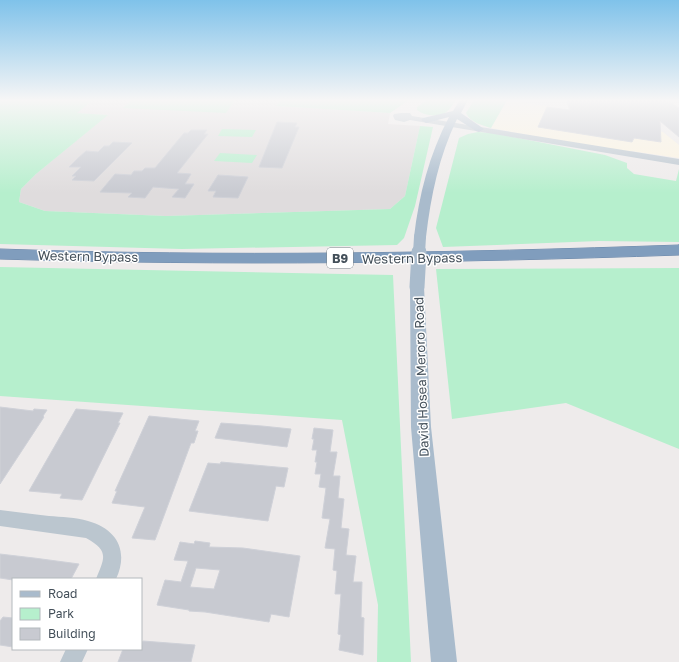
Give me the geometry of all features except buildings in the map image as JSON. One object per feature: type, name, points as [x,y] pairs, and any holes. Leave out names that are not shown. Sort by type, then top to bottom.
[{"type":"highway","name":"Western Bypass","points":[[0,254],[234,259],[502,256],[679,250]]},
{"type":"main road","points":[[442,131],[442,138],[457,131]]},
{"type":"main road","name":"David Hosea Meroro Road","points":[[444,662],[421,427],[417,287],[423,206],[430,172],[446,131]]},
{"type":"street","points":[[490,131],[679,162]]},
{"type":"street","points":[[0,518],[87,529],[100,534],[106,540],[111,550],[113,562],[106,578]]},
{"type":"street","points":[[71,662],[77,650]]},
{"type":"shaded area","points":[[88,131],[419,131],[405,196],[390,209],[166,216],[45,211],[19,202],[21,189],[36,174]]},
{"type":"shaded area","points":[[506,131],[656,131],[663,132],[679,145],[679,158],[631,151],[630,154]]},
{"type":"green space","points":[[0,131],[89,131],[36,174],[21,189],[19,202],[45,211],[166,216],[390,209],[405,196],[419,131],[432,131],[415,206],[404,238],[397,245],[182,249],[0,244]]},
{"type":"green space","points":[[221,131],[255,131],[252,137],[218,136]]},
{"type":"green space","points":[[478,132],[492,133],[605,155],[627,163],[627,168],[634,174],[676,181],[679,169],[679,242],[599,241],[443,247],[436,228],[459,138]]},
{"type":"green space","points":[[220,153],[257,155],[252,163],[214,161]]},
{"type":"green space","points":[[0,267],[393,275],[411,662],[377,662],[378,605],[342,420],[0,396]]},
{"type":"green space","points":[[679,268],[679,449],[566,403],[452,419],[436,269]]}]
